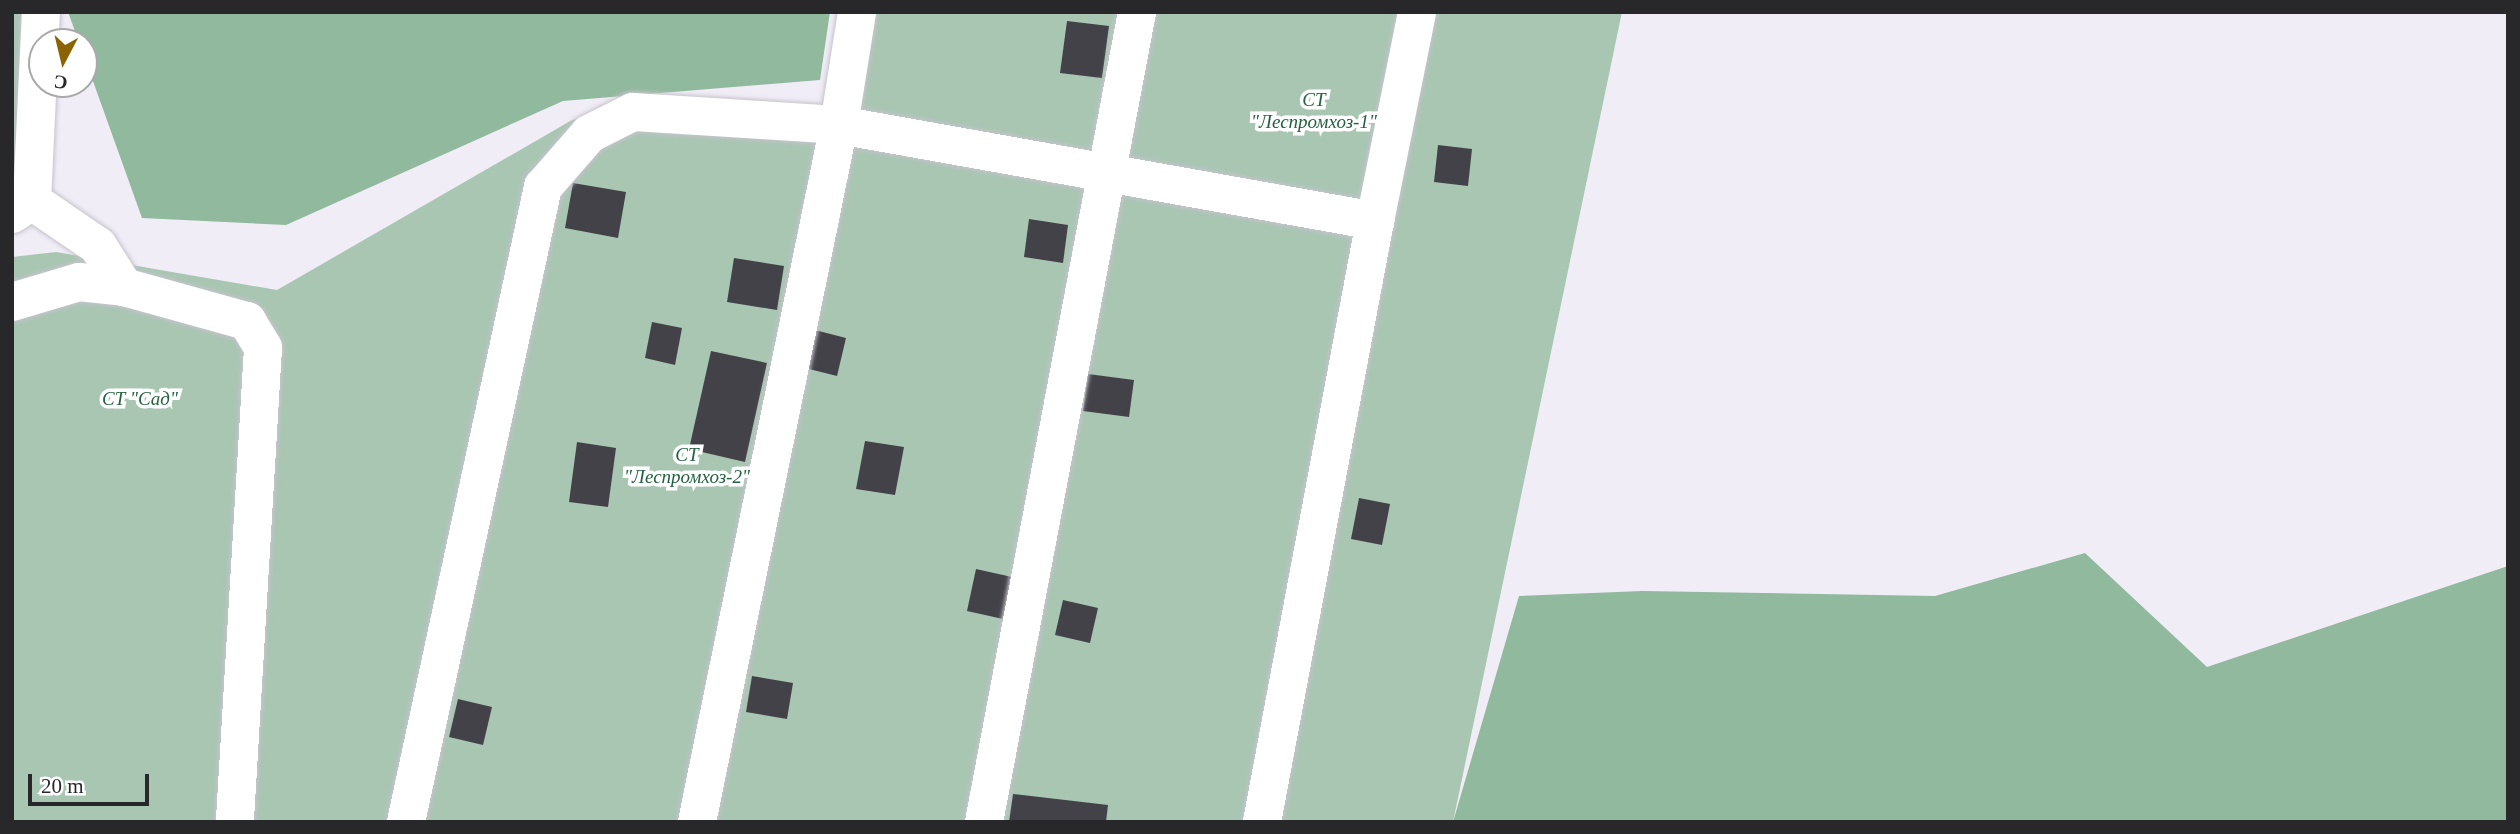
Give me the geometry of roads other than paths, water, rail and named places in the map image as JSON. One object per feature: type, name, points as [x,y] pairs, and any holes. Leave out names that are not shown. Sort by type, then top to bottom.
[{"type":"street","points":[[41,12],[22,208],[98,246],[124,287]]},
{"type":"street","points":[[697,822],[839,125],[857,12]]},
{"type":"street","points":[[984,822],[1104,174],[1137,12]]},
{"type":"street","points":[[1262,822],[1417,12]]},
{"type":"street","points":[[406,822],[543,187],[589,134],[633,112],[839,125],[1375,221]]},
{"type":"street","points":[[12,302],[79,282],[124,287],[247,321],[263,348],[235,822]]},
{"type":"park label","name":"СТ \"Леспромхоз-1\"","points":[[1314,111]]},
{"type":"park label","name":"СТ \"Сад\"","points":[[140,399]]},
{"type":"park label","name":"СТ \"Леспромхоз-2\"","points":[[687,466]]}]
